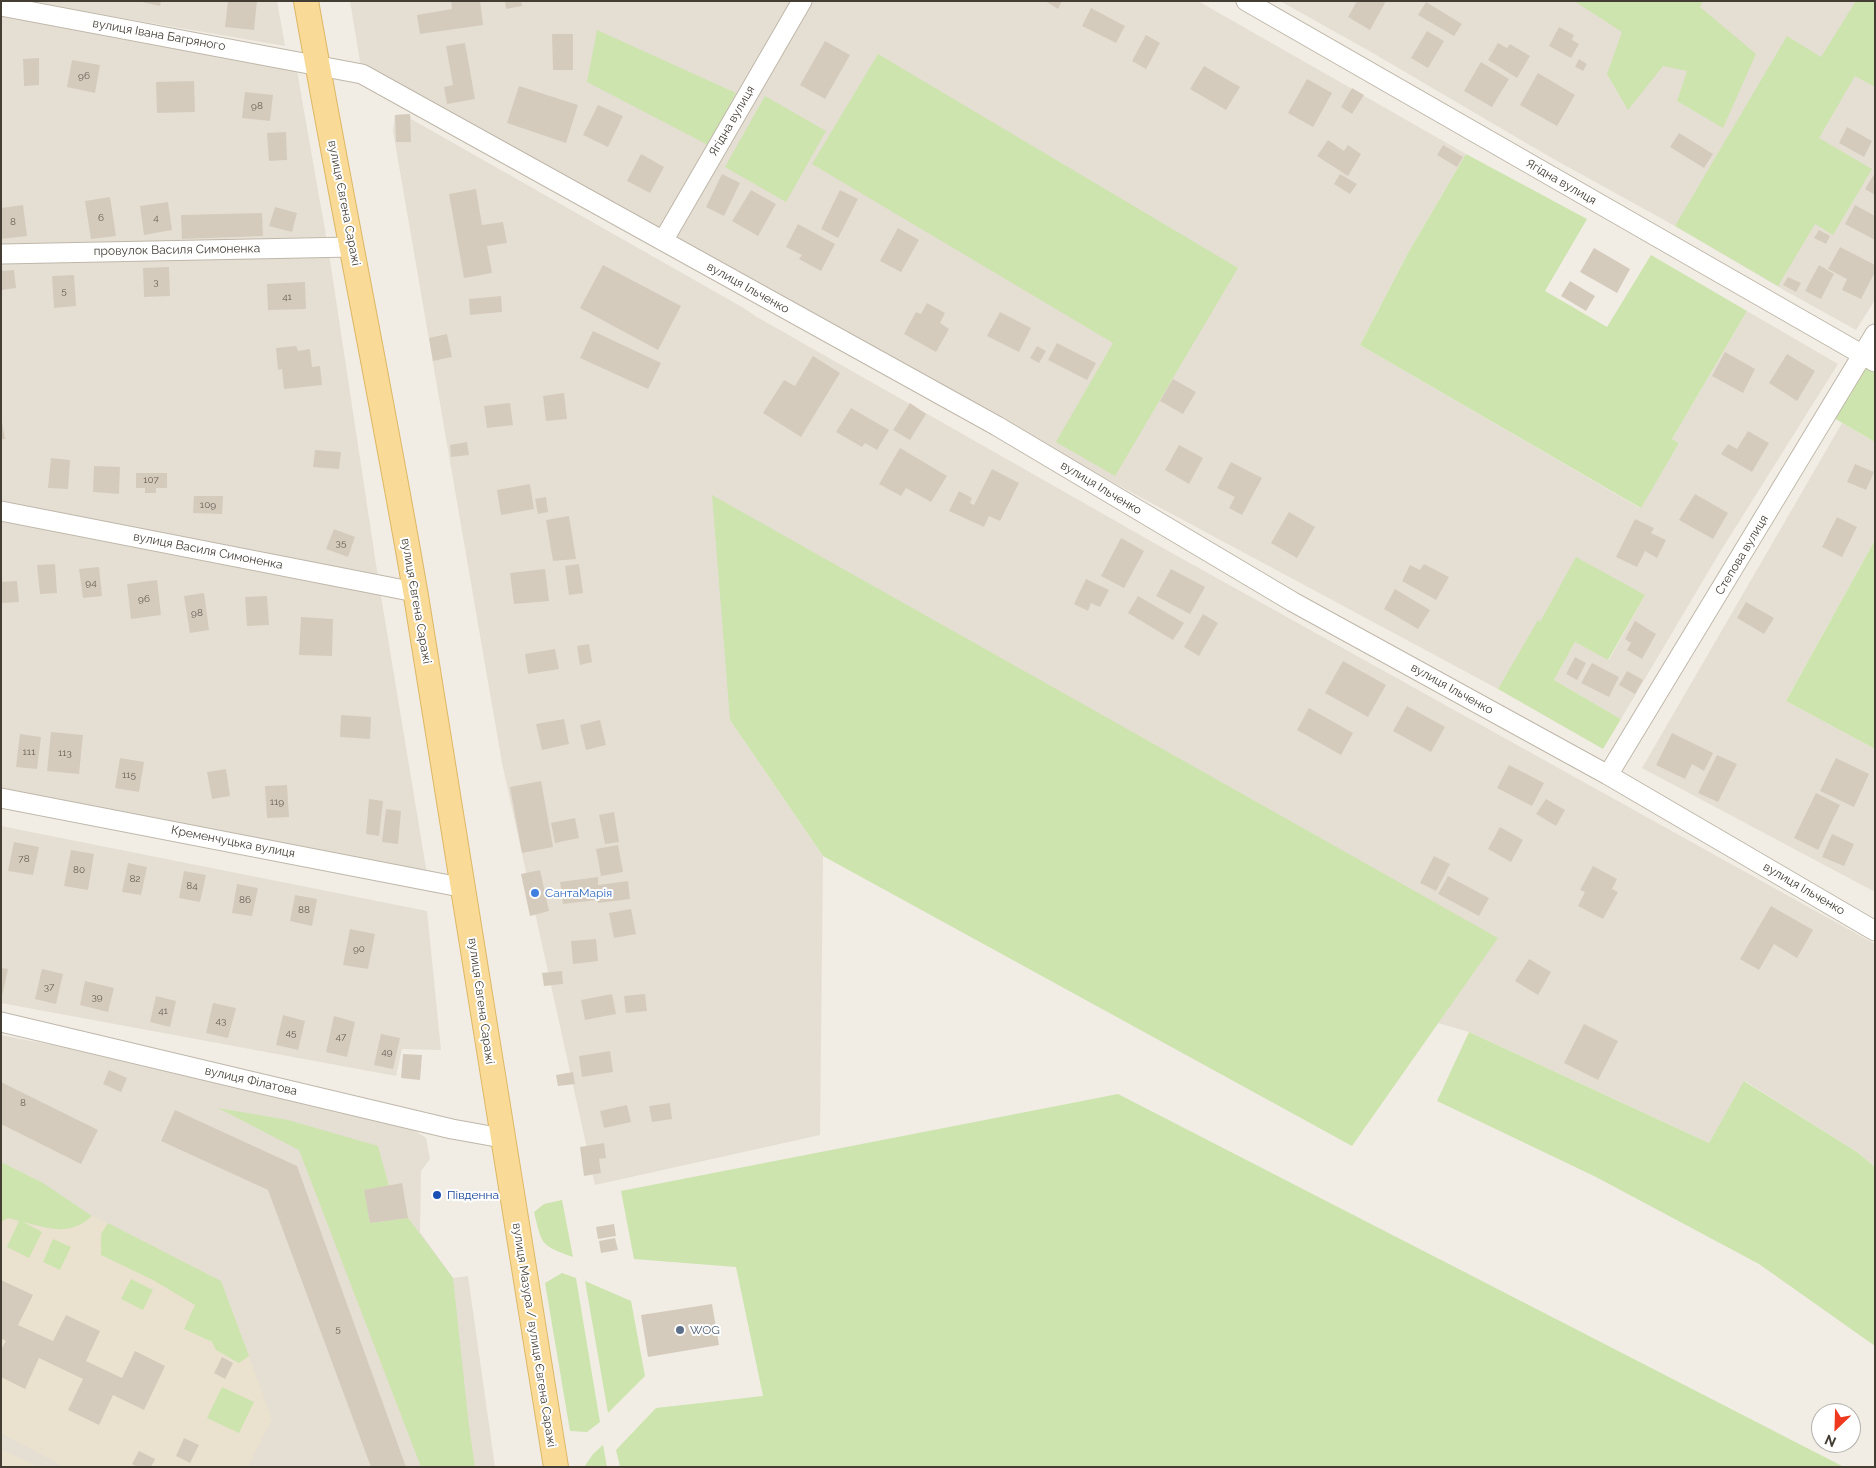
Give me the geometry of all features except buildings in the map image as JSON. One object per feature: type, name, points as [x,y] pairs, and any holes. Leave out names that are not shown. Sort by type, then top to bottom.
[{"type":"main road","name":"вулиця Євгена Саражі","points":[[306,1],[415,592],[465,888],[512,1204]]},
{"type":"main road","name":"вулиця Мазура / вулиця Євгена Саражі","points":[[512,1204],[556,1467]]},
{"type":"street","name":"Ягідна вулиця","points":[[663,241],[802,1]]},
{"type":"street","name":"Ягідна вулиця","points":[[1246,1],[1869,359]]},
{"type":"street","name":"вулиця Івана Багряного","points":[[1,6],[318,65]]},
{"type":"street","name":"вулиця Ільченко","points":[[318,65],[362,74],[997,426],[1293,602],[1608,775],[1875,931]]},
{"type":"street","name":"провулок Василя Симоненка","points":[[2,254],[352,246]]},
{"type":"street","name":"Степова вулиця","points":[[1608,775],[1869,359],[1875,334]]},
{"type":"street","name":"вулиця Василя Симоненка","points":[[1,510],[415,592]]},
{"type":"street","name":"Кременчуцька вулиця","points":[[1,798],[465,888]]},
{"type":"street","name":"вулиця Філатова","points":[[1,1022],[452,1129],[502,1138]]},
{"type":"shaded area","points":[[23,1],[277,1],[285,46]]},
{"type":"shaded area","points":[[350,1],[1198,1],[1466,154],[1408,253],[1360,345],[1640,508],[1679,443],[1672,439],[1747,311],[1838,364],[1720,552],[1621,719],[1554,680],[1575,642],[1609,660],[1645,595],[1540,622],[1498,689],[663,241],[362,74]]},
{"type":"shaded area","points":[[1280,1],[1875,1],[1875,300],[1856,330],[1550,157]]},
{"type":"shaded area","points":[[1,6],[295,60],[328,247],[379,584],[428,880],[1,798]]},
{"type":"shaded area","points":[[410,114],[411,119],[1170,552],[1875,944],[1875,1167],[1857,1152],[1745,1081],[1709,1143],[1469,1032],[1438,1023],[1497,938],[730,720],[823,856],[820,1135],[595,1185],[502,763],[393,131],[395,115]]},
{"type":"shaded area","points":[[1842,423],[1875,442],[1875,540],[1786,701],[1875,749],[1875,892],[1642,768]]},
{"type":"shaded area","points":[[1,826],[427,911],[441,1050],[402,1049],[396,1076],[1,1003]]},
{"type":"shaded area","points":[[1,1035],[148,1064],[409,1127],[426,1138],[430,1159],[421,1171],[420,1232],[453,1278],[468,1276],[495,1467],[1,1467]]},
{"type":"shaded area","points":[[1,1175],[108,1223],[221,1281],[272,1419],[248,1467],[65,1467],[1,1433]]},
{"type":"shaded area","points":[[1,1449],[38,1467],[1,1467]]},
{"type":"green space","points":[[1574,1],[1703,1],[1700,7],[1756,54],[1723,128],[1677,101],[1687,71],[1663,66],[1628,110],[1607,74],[1622,32]]},
{"type":"green space","points":[[1856,1],[1871,1],[1875,3],[1875,87],[1855,76],[1819,138],[1872,169],[1833,235],[1815,224],[1778,286],[1675,226],[1787,36],[1821,57]]},
{"type":"green space","points":[[597,30],[736,93],[708,145],[587,82]]},
{"type":"green space","points":[[878,54],[1238,268],[1115,476],[1056,442],[1113,343],[812,164]]},
{"type":"green space","points":[[765,96],[826,131],[786,202],[725,167]]},
{"type":"green space","points":[[1466,154],[1587,219],[1545,291],[1607,327],[1651,255],[1747,311],[1672,439],[1679,443],[1641,508],[1360,345],[1408,253]]},
{"type":"green space","points":[[1863,360],[1875,367],[1875,442],[1832,417]]},
{"type":"green space","points":[[712,495],[1498,938],[1352,1146],[823,856],[730,720]]},
{"type":"green space","points":[[1875,540],[1875,749],[1786,701]]},
{"type":"green space","points":[[1576,557],[1645,595],[1608,660],[1575,642],[1554,680],[1621,719],[1603,749],[1498,689],[1538,620],[1540,622]]},
{"type":"green space","points":[[1469,1032],[1709,1143],[1744,1081],[1857,1152],[1875,1167],[1875,1346],[1759,1264],[1596,1177],[1437,1101]]},
{"type":"green space","points":[[1118,1094],[1811,1450],[1811,1453],[1817,1453],[1844,1467],[620,1467],[616,1450],[656,1408],[763,1396],[736,1267],[634,1259],[621,1191]]},
{"type":"green space","points":[[218,1108],[288,1120],[378,1146],[389,1186],[365,1190],[370,1223],[408,1218],[453,1278],[475,1467],[421,1467],[299,1150]]},
{"type":"green space","points":[[1,1162],[43,1183],[92,1216],[84,1223],[67,1229],[50,1228],[23,1222],[42,1232],[29,1258],[7,1247],[19,1221],[8,1218],[1,1222]]},
{"type":"green space","points":[[562,1200],[573,1257],[554,1250],[544,1242],[541,1238],[534,1212],[544,1204]]},
{"type":"green space","points":[[108,1223],[221,1281],[249,1356],[239,1363],[216,1350],[211,1340],[184,1329],[195,1305],[153,1280],[101,1255],[101,1234]]},
{"type":"green space","points":[[53,1239],[71,1247],[60,1270],[43,1262]]},
{"type":"green space","points":[[562,1273],[576,1278],[600,1422],[587,1432],[570,1431],[545,1283]]},
{"type":"green space","points":[[131,1279],[153,1290],[143,1310],[121,1299]]},
{"type":"green space","points":[[585,1281],[631,1301],[645,1376],[608,1413]]},
{"type":"green space","points":[[222,1387],[254,1402],[239,1433],[207,1418]]},
{"type":"green space","points":[[603,1445],[607,1467],[584,1467],[593,1454]]},
{"type":"place","name":"СантаМарія","points":[[535,893]]},
{"type":"place","name":"Південна","points":[[437,1195]]},
{"type":"place","name":"WOG","points":[[680,1330]]}]
